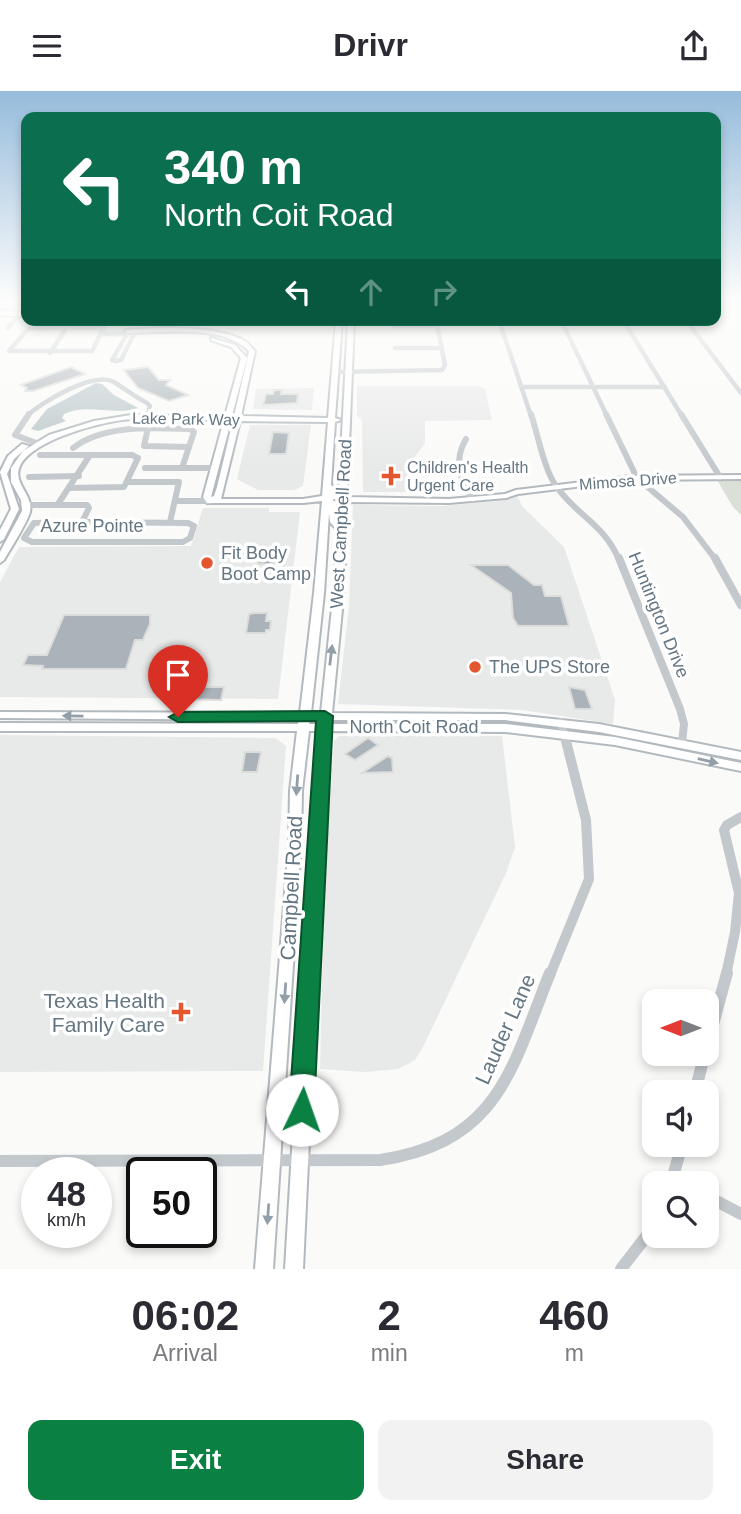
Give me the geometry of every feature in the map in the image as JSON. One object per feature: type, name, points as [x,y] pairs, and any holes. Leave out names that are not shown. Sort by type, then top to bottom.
[{"type":"main road","name":"West Campbell Road","points":[[325,722],[339,592],[342,530],[334,522],[335,499],[327,486],[336,357]]},
{"type":"main road","name":"West Campbell Road","points":[[303,722],[319,593],[345,455],[350,357]]},
{"type":"main road","points":[[244,358],[253,358],[229,454],[214,496],[215,468],[244,358]]},
{"type":"main road","name":"Lake Park Way","points":[[148,415],[228,420]]},
{"type":"main road","name":"Lake Park Way","points":[[0,539],[15,509],[12,497],[1,480],[11,458],[35,443],[64,432],[97,423],[148,415],[228,420],[238,417],[347,419]]},
{"type":"main road","name":"Lake Park Way","points":[[26,505],[15,482],[14,470],[35,443]]},
{"type":"main road","points":[[330,449],[345,455]]},
{"type":"main road","points":[[219,454],[229,454]]},
{"type":"main road","name":"Mimosa Drive","points":[[306,499],[353,501],[506,496],[516,492],[637,478],[741,477]]},
{"type":"main road","points":[[214,496],[306,499],[327,486]]},
{"type":"main road","points":[[214,496],[264,499]]},
{"type":"main road","points":[[0,560],[23,519],[26,505]]},
{"type":"main road","points":[[319,593],[339,592]]},
{"type":"main road","name":"North Coit Road","points":[[0,715],[130,724]]},
{"type":"main road","points":[[443,727],[448,722],[505,717]]},
{"type":"main road","name":"North Coit Road","points":[[0,727],[505,717],[741,767]]},
{"type":"main road","name":"Campbell Road","points":[[264,1269],[303,722]]},
{"type":"main road","name":"North Coit Road","points":[[325,722],[514,729],[563,728],[682,744],[741,756]]},
{"type":"main road","name":"Campbell Road","points":[[294,1269],[313,895],[325,722]]},
{"type":"main road","points":[[292,895],[313,895]]},
{"type":"street","points":[[335,372],[438,372],[445,368],[443,357]]},
{"type":"street","name":"Huntington Drive","points":[[512,357],[556,487],[600,528],[621,560],[680,709],[684,724],[682,744]]},
{"type":"street","points":[[579,357],[637,478],[685,519],[703,539],[741,605]]},
{"type":"street","points":[[646,357],[720,477]]},
{"type":"street","points":[[715,357],[741,393]]},
{"type":"street","points":[[35,443],[20,439],[15,433],[29,412],[94,380],[112,381],[120,389],[150,406],[145,446],[189,447]]},
{"type":"street","points":[[522,387],[664,387]]},
{"type":"street","points":[[74,448],[87,440],[147,429],[191,430],[194,432],[182,468]]},
{"type":"street","points":[[466,439],[457,463],[470,497]]},
{"type":"street","points":[[40,455],[138,458],[128,482],[120,488],[69,488]]},
{"type":"street","points":[[58,504],[79,477],[90,455]]},
{"type":"street","points":[[145,468],[215,468]]},
{"type":"street","points":[[29,477],[79,477]]},
{"type":"street","points":[[26,505],[87,505],[89,508],[82,522],[170,522],[179,482],[128,482]]},
{"type":"street","points":[[175,499],[214,496]]},
{"type":"street","name":"Azure Pointe","points":[[82,522],[34,523],[24,538],[32,542],[178,542],[190,538],[192,524],[170,522]]},
{"type":"street","name":"Lauder Lane","points":[[0,1161],[380,1160],[422,1152],[461,1133],[488,1108],[505,1084],[589,879],[592,858],[588,832],[563,728]]},
{"type":"street","points":[[719,996],[739,891],[724,830],[733,820],[741,817]]},
{"type":"street","points":[[719,1202],[741,1214]]},
{"type":"street","points":[[621,1269],[642,1242]]},
{"type":"shaded area","points":[[96,383],[102,384],[114,395],[138,408],[120,411],[73,411],[64,414],[62,418],[66,421],[38,431],[31,429],[47,409]]},
{"type":"shaded area","points":[[357,386],[478,386],[485,389],[492,420],[425,421],[425,443],[414,458],[415,477],[420,492],[363,492],[362,420],[357,416]]},
{"type":"shaded area","points":[[314,388],[312,410],[253,409],[256,389]]},
{"type":"shaded area","points":[[250,425],[311,425],[303,486],[294,490],[258,490],[237,479]]},
{"type":"shaded area","points":[[717,480],[741,480],[741,515],[733,507]]},
{"type":"shaded area","points":[[518,497],[522,506],[564,547],[615,700],[613,724],[522,710],[338,704],[349,606],[353,505],[441,506]]},
{"type":"shaded area","points":[[203,508],[269,508],[269,512],[300,512],[278,699],[0,697],[0,582],[19,547],[191,546]]},
{"type":"shaded area","points":[[0,735],[276,738],[286,746],[263,1071],[0,1072]]},
{"type":"shaded area","points":[[339,736],[502,736],[515,847],[506,873],[424,1045],[415,1060],[398,1069],[365,1072],[320,1069],[326,816],[334,741]]},
{"type":"building","points":[[71,367],[85,374],[33,391],[25,391],[27,388],[21,385]]},
{"type":"building","points":[[148,367],[159,380],[170,380],[166,385],[188,395],[169,401],[138,388],[124,370]]},
{"type":"building","points":[[274,390],[282,390],[281,394],[298,394],[297,403],[263,405],[266,394],[273,394]]},
{"type":"building","points":[[273,432],[289,433],[286,454],[269,454]]},
{"type":"building","points":[[279,548],[277,564],[258,564],[260,549]]},
{"type":"building","points":[[471,565],[508,565],[534,585],[542,585],[545,596],[561,596],[569,626],[518,626],[513,618],[511,593]]},
{"type":"building","points":[[267,613],[266,621],[271,621],[270,630],[266,630],[266,633],[246,633],[249,614]]},
{"type":"building","points":[[64,615],[150,615],[150,624],[143,640],[135,640],[126,669],[42,669],[43,666],[23,665],[28,655],[47,655]]},
{"type":"building","points":[[184,687],[224,687],[221,700],[180,699]]},
{"type":"building","points":[[569,687],[585,690],[592,709],[575,709]]},
{"type":"building","points":[[368,738],[378,745],[355,760],[345,754]]},
{"type":"building","points":[[245,752],[261,752],[257,772],[242,772]]},
{"type":"building","points":[[388,756],[392,758],[393,772],[362,773]]},
{"type":"place","name":"Children's Health Urgent Care","points":[[391,476]]},
{"type":"place","name":"Fit Body Boot Camp","points":[[207,563]]},
{"type":"place","name":"The UPS Store","points":[[475,667]]},
{"type":"place","name":"Texas Health Family Care","points":[[181,1012]]},
{"type":"route","points":[[178,717],[325,716],[302,1110]]}]
